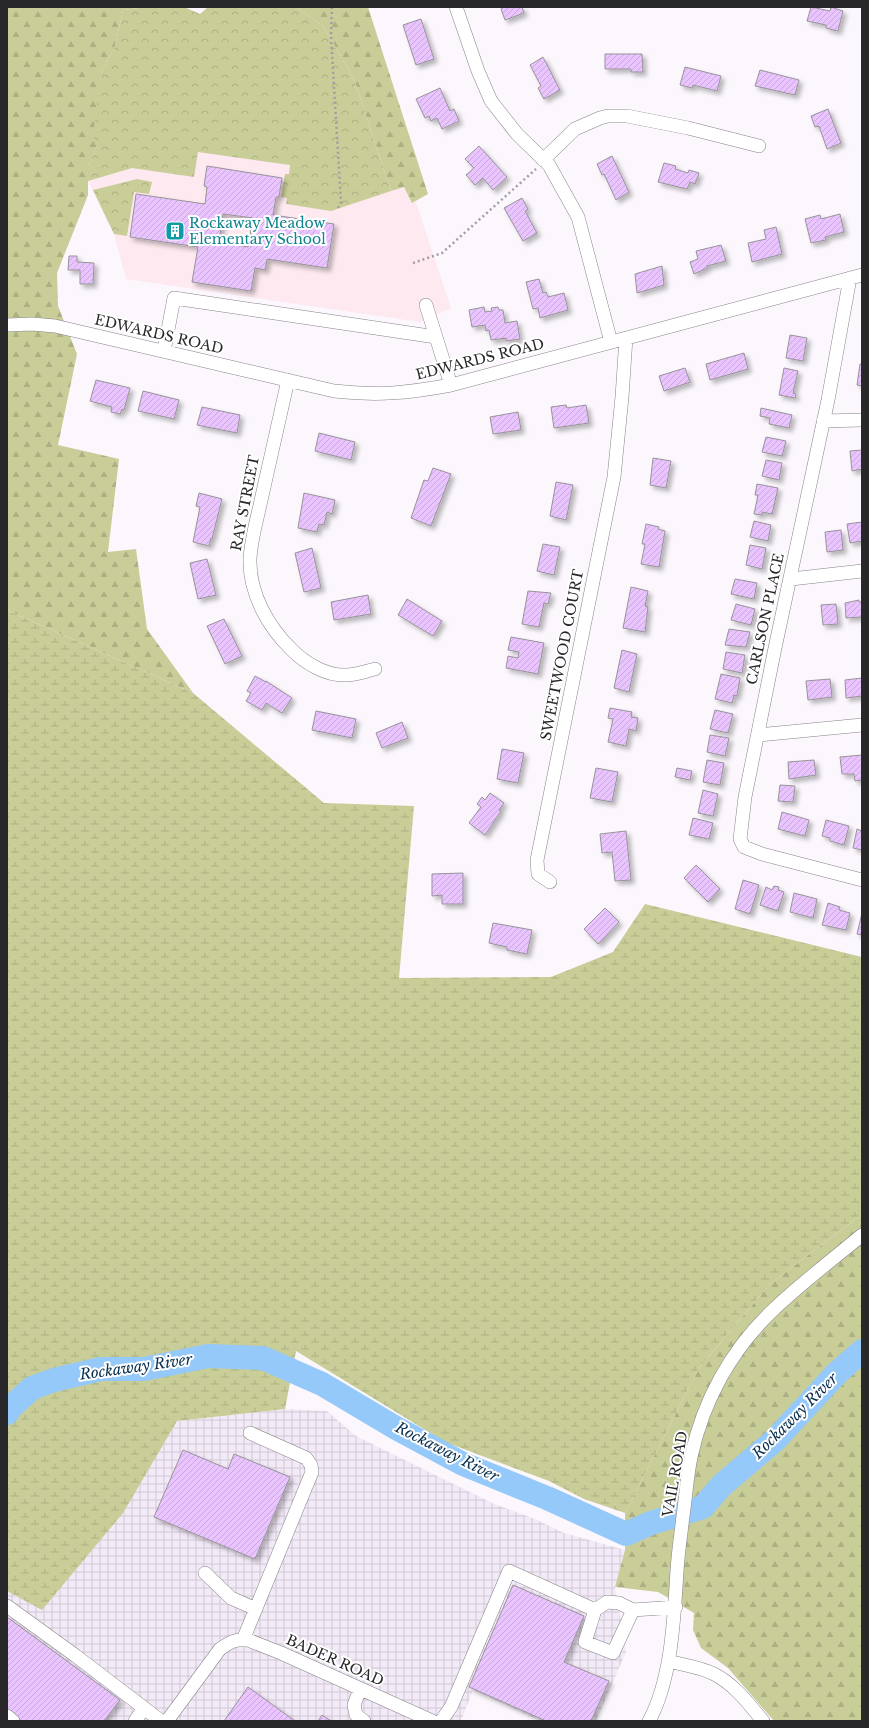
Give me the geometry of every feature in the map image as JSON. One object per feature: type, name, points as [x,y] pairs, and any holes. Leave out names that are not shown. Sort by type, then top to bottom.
[{"type":"street","points":[[456,7],[478,71],[491,101],[540,164],[549,165],[578,217],[611,342]]},
{"type":"street","points":[[540,164],[575,129],[608,116],[627,116],[688,128],[759,146]]},
{"type":"street","name":"EDWARDS ROAD","points":[[7,325],[32,324],[54,326],[334,390],[361,394],[394,394],[451,385],[856,276]]},
{"type":"street","name":"CARLSON PLACE","points":[[856,276],[823,421],[791,579],[775,648],[745,797],[740,839],[744,847],[762,854],[862,880]]},
{"type":"street","points":[[164,351],[174,298],[436,337]]},
{"type":"street","points":[[426,305],[451,385]]},
{"type":"street","name":"SWEETWOOD COURT","points":[[550,882],[538,874],[537,860],[614,477],[626,338]]},
{"type":"street","name":"RAY STREET","points":[[288,380],[256,521],[250,559],[256,595],[262,612],[271,627],[283,642],[310,665],[336,674],[345,675],[375,669]]},
{"type":"street","points":[[823,421],[862,420]]},
{"type":"street","points":[[791,579],[862,571]]},
{"type":"street","points":[[758,735],[862,725]]},
{"type":"street","name":"VAIL ROAD","points":[[649,1721],[661,1688],[668,1661],[676,1607],[677,1569],[688,1475],[698,1430],[704,1413],[724,1370],[738,1350],[772,1311],[862,1235]]},
{"type":"street","points":[[167,1721],[220,1649],[231,1641],[243,1640],[312,1472],[306,1458],[250,1433]]},
{"type":"street","points":[[441,1721],[451,1707],[509,1571],[595,1610]]},
{"type":"street","points":[[205,1573],[231,1598],[256,1609]]},
{"type":"street","points":[[633,1610],[613,1653],[585,1642],[595,1610],[607,1602],[619,1603],[633,1610],[676,1607]]},
{"type":"street","points":[[7,1606],[160,1721]]},
{"type":"street","name":"BADER ROAD","points":[[243,1640],[281,1653],[432,1721]]},
{"type":"street","points":[[668,1661],[713,1674],[727,1682],[741,1695],[763,1721]]},
{"type":"street","points":[[360,1689],[354,1704],[356,1715],[364,1721]]},
{"type":"street","points":[[135,1721],[144,1708]]},
{"type":"street","points":[[7,1716],[13,1721]]},
{"type":"path","points":[[332,7],[331,36],[341,202],[338,208]]},
{"type":"path","points":[[413,263],[442,253],[540,164]]},
{"type":"shaded area","points":[[148,7],[184,7],[200,14],[208,7],[296,7],[391,190],[404,187],[412,202],[416,202],[451,308],[420,322],[126,279],[114,234],[88,181],[88,167],[123,10]]},
{"type":"shaded area","points":[[285,1409],[327,1411],[356,1436],[494,1504],[535,1519],[564,1533],[625,1550],[615,1587],[626,1652],[596,1721],[540,1721],[473,1690],[461,1721],[7,1721],[7,1591],[42,1610],[152,1462],[177,1421]]},
{"type":"green space","points":[[7,7],[148,7],[123,10],[115,46],[101,73],[97,146],[88,167],[88,195],[57,273],[58,306],[77,354],[58,445],[119,459],[108,552],[136,549],[147,629],[193,693],[7,610]]},
{"type":"green space","points":[[148,7],[184,7],[200,14],[208,7],[296,7],[323,26],[354,79],[391,191],[331,211],[286,204],[287,198],[281,197],[285,174],[289,174],[290,165],[198,152],[194,177],[132,168],[88,181],[88,167],[97,146],[93,136],[101,73],[115,46],[123,10]]},
{"type":"green space","points":[[296,7],[368,7],[428,194],[412,203],[404,187],[391,191],[354,79],[323,26]]},
{"type":"green space","points":[[137,179],[152,182],[149,194],[134,192],[127,236],[114,234],[93,190]]},
{"type":"green space","points":[[7,610],[193,693],[324,803],[414,806],[399,978],[551,977],[613,952],[645,904],[862,957],[862,1214],[770,1284],[699,1368],[625,1513],[584,1499],[549,1481],[445,1442],[296,1351],[285,1409],[177,1421],[123,1513],[42,1610],[7,1591]]},
{"type":"green space","points":[[862,1214],[862,1721],[774,1721],[728,1668],[701,1648],[693,1630],[694,1613],[658,1592],[615,1587],[625,1550],[625,1513],[699,1368],[770,1284]]},
{"type":"building","points":[[504,7],[522,7],[524,13],[505,20],[501,9]]},
{"type":"building","points":[[811,7],[830,11],[831,7],[843,11],[838,31],[826,28],[826,25],[807,21]]},
{"type":"building","points":[[421,19],[434,59],[416,65],[403,25]]},
{"type":"building","points":[[605,54],[642,54],[643,72],[631,72],[631,69],[605,69]]},
{"type":"building","points":[[543,57],[560,90],[544,99],[538,88],[541,86],[530,65]]},
{"type":"building","points":[[685,67],[721,76],[717,91],[693,85],[692,88],[680,85]]},
{"type":"building","points":[[760,70],[799,80],[795,95],[755,86]]},
{"type":"building","points":[[440,88],[450,111],[454,109],[459,121],[442,129],[437,118],[431,121],[429,116],[425,118],[416,99]]},
{"type":"building","points":[[828,109],[841,143],[827,149],[819,126],[815,127],[811,116]]},
{"type":"building","points":[[479,146],[507,177],[493,190],[483,178],[475,185],[466,175],[474,168],[465,159]]},
{"type":"building","points":[[612,156],[629,192],[616,200],[604,174],[602,175],[597,164]]},
{"type":"building","points":[[664,163],[676,166],[675,169],[688,173],[689,170],[699,173],[695,184],[690,182],[687,189],[658,182]]},
{"type":"building","name":"Rockaway Meadow Elementary School","points":[[207,166],[282,178],[279,197],[276,197],[273,215],[334,224],[327,268],[267,259],[265,270],[255,268],[251,291],[192,282],[198,247],[130,237],[136,194],[205,204],[207,187],[204,186]],"holes":[[[223,214],[253,218],[248,247],[219,242]]]},
{"type":"building","points":[[522,198],[528,209],[525,211],[537,233],[523,241],[504,208]]},
{"type":"building","points":[[840,214],[844,232],[825,237],[826,240],[811,243],[805,219],[820,215],[821,219]]},
{"type":"building","points":[[776,227],[782,254],[752,262],[748,243],[766,239],[764,230]]},
{"type":"building","points":[[721,245],[726,261],[707,266],[707,268],[694,274],[690,262],[698,259],[696,251]]},
{"type":"building","points":[[69,256],[77,256],[77,262],[94,263],[93,284],[80,284],[80,270],[68,270]]},
{"type":"building","points":[[662,266],[664,285],[637,293],[635,274]]},
{"type":"building","points":[[539,279],[543,293],[546,292],[548,297],[564,293],[568,310],[540,318],[538,308],[533,309],[526,282]]},
{"type":"building","points":[[484,307],[485,312],[492,311],[491,308],[498,307],[499,310],[503,310],[505,323],[517,321],[520,339],[506,341],[506,338],[491,340],[489,330],[486,331],[485,325],[472,327],[469,310]]},
{"type":"building","points":[[790,335],[807,338],[803,361],[786,358]]},
{"type":"building","points":[[744,353],[748,369],[710,380],[706,364]]},
{"type":"building","points":[[860,364],[862,364],[862,386],[857,385]]},
{"type":"building","points":[[685,368],[690,382],[664,391],[659,376]]},
{"type":"building","points":[[784,368],[798,371],[793,393],[796,394],[795,398],[779,395]]},
{"type":"building","points":[[96,380],[130,388],[124,410],[122,409],[120,414],[111,412],[112,407],[90,401]]},
{"type":"building","points":[[143,391],[179,400],[174,419],[138,411]]},
{"type":"building","points":[[566,405],[567,408],[586,405],[589,423],[554,428],[551,407]]},
{"type":"building","points":[[202,407],[240,415],[237,433],[197,425]]},
{"type":"building","points":[[761,408],[792,415],[789,428],[769,424],[770,418],[760,416]]},
{"type":"building","points":[[518,412],[521,430],[493,434],[490,417]]},
{"type":"building","points":[[319,433],[355,442],[351,460],[315,451]]},
{"type":"building","points":[[766,437],[786,441],[782,456],[762,452]]},
{"type":"building","points":[[862,450],[862,469],[852,471],[850,451]]},
{"type":"building","points":[[653,458],[671,461],[666,488],[650,485]]},
{"type":"building","points":[[766,460],[782,463],[779,480],[762,476]]},
{"type":"building","points":[[433,468],[451,474],[431,526],[411,518],[424,480],[428,481]]},
{"type":"building","points":[[556,482],[573,485],[566,520],[550,516]]},
{"type":"building","points":[[757,484],[778,488],[772,514],[762,512],[762,515],[754,514],[758,495],[755,495]]},
{"type":"building","points":[[199,493],[222,499],[209,546],[193,542],[200,507],[196,506]]},
{"type":"building","points":[[304,493],[335,500],[332,514],[327,512],[324,525],[319,524],[317,532],[298,528]]},
{"type":"building","points":[[754,521],[771,525],[768,541],[750,537]]},
{"type":"building","points":[[862,522],[862,541],[850,543],[847,524]]},
{"type":"building","points":[[646,524],[659,527],[658,529],[665,531],[659,567],[641,564],[645,544],[642,544]]},
{"type":"building","points":[[841,530],[843,550],[827,552],[825,532]]},
{"type":"building","points":[[543,544],[560,547],[554,575],[537,571]]},
{"type":"building","points":[[750,545],[766,548],[762,569],[746,565]]},
{"type":"building","points":[[312,548],[321,588],[304,592],[295,553]]},
{"type":"building","points":[[207,559],[216,595],[198,599],[190,563]]},
{"type":"building","points":[[735,579],[757,583],[754,599],[731,594]]},
{"type":"building","points":[[631,587],[648,591],[645,606],[648,607],[645,632],[623,628]]},
{"type":"building","points":[[528,591],[551,593],[548,604],[544,603],[539,627],[522,624]]},
{"type":"building","points":[[368,595],[371,614],[334,620],[331,602]]},
{"type":"building","points":[[407,599],[442,621],[433,636],[398,615]]},
{"type":"building","points":[[859,600],[859,602],[862,602],[862,617],[846,618],[845,603]]},
{"type":"building","points":[[736,604],[755,609],[751,625],[731,620]]},
{"type":"building","points":[[836,604],[838,624],[823,625],[821,605]]},
{"type":"building","points":[[224,619],[242,656],[225,664],[207,626]]},
{"type":"building","points":[[729,629],[750,632],[746,647],[725,645]]},
{"type":"building","points":[[511,637],[544,643],[538,674],[506,668],[508,656],[518,658],[519,652],[508,650]]},
{"type":"building","points":[[622,650],[637,654],[629,692],[614,688]]},
{"type":"building","points":[[726,652],[745,655],[742,673],[723,669]]},
{"type":"building","points":[[721,674],[740,678],[737,696],[734,695],[732,703],[715,699]]},
{"type":"building","points":[[255,676],[266,681],[292,698],[282,713],[266,703],[262,710],[246,701],[251,693],[247,691]]},
{"type":"building","points":[[862,678],[862,696],[846,698],[845,680]]},
{"type":"building","points":[[830,679],[832,697],[808,700],[806,681]]},
{"type":"building","points":[[610,708],[632,712],[631,717],[638,718],[636,731],[629,729],[626,746],[608,742],[613,719],[608,718]]},
{"type":"building","points":[[715,710],[733,714],[728,733],[710,729]]},
{"type":"building","points":[[316,711],[356,719],[352,738],[312,730]]},
{"type":"building","points":[[402,722],[408,738],[382,748],[376,733]]},
{"type":"building","points":[[710,735],[729,738],[725,756],[707,752]]},
{"type":"building","points":[[502,749],[524,753],[518,783],[497,779]]},
{"type":"building","points":[[862,755],[862,780],[855,781],[854,774],[842,774],[840,757]]},
{"type":"building","points":[[707,760],[724,763],[720,785],[703,782]]},
{"type":"building","points":[[814,760],[816,775],[789,779],[788,762]]},
{"type":"building","points":[[596,768],[618,772],[612,802],[590,798]]},
{"type":"building","points":[[677,768],[692,771],[690,780],[675,777]]},
{"type":"building","points":[[780,785],[795,786],[793,802],[778,801]]},
{"type":"building","points":[[703,790],[718,794],[713,816],[698,813]]},
{"type":"building","points":[[490,793],[504,803],[499,810],[501,811],[485,835],[469,823],[481,807],[477,804],[482,797],[485,800]]},
{"type":"building","points":[[782,812],[809,820],[805,836],[778,829]]},
{"type":"building","points":[[693,818],[713,823],[709,839],[689,835]]},
{"type":"building","points":[[826,820],[849,826],[844,845],[830,841],[830,838],[822,836]]},
{"type":"building","points":[[857,829],[862,831],[862,850],[853,848]]},
{"type":"building","points":[[626,831],[631,880],[615,881],[612,852],[602,853],[600,834]]},
{"type":"building","points":[[696,865],[720,889],[708,902],[684,878]]},
{"type":"building","points":[[463,873],[463,904],[442,904],[442,895],[432,896],[432,874]]},
{"type":"building","points":[[743,880],[759,885],[750,914],[735,909]]},
{"type":"building","points":[[774,886],[779,887],[778,890],[784,892],[778,911],[760,905],[766,887],[772,890]]},
{"type":"building","points":[[794,893],[817,899],[813,918],[790,912]]},
{"type":"building","points":[[828,903],[840,907],[839,910],[850,913],[846,930],[822,925]]},
{"type":"building","points":[[605,908],[619,922],[598,944],[584,929]]},
{"type":"building","points":[[862,913],[862,935],[857,934]]},
{"type":"building","points":[[493,923],[532,930],[527,954],[507,950],[507,947],[489,943]]},
{"type":"building","points":[[183,1450],[228,1469],[234,1454],[290,1477],[255,1559],[154,1517]]},
{"type":"building","points":[[513,1585],[584,1616],[564,1662],[609,1681],[591,1721],[546,1721],[469,1687]]},
{"type":"building","points":[[7,1617],[120,1700],[104,1721],[21,1721],[7,1711]]},
{"type":"building","points":[[248,1687],[295,1721],[224,1721]]},
{"type":"building","points":[[322,1715],[331,1721],[318,1721]]},
{"type":"waterway","name":"Rockaway River","points":[[7,1413],[10,1408],[32,1388],[54,1380],[101,1369],[144,1369],[208,1356],[263,1358],[322,1384],[396,1428],[463,1464],[547,1498],[626,1534],[651,1523],[703,1507],[721,1486],[775,1440],[837,1373],[862,1351]]},
{"type":"place","name":"Rockaway Meadow Elementary School","points":[[175,231]]}]
